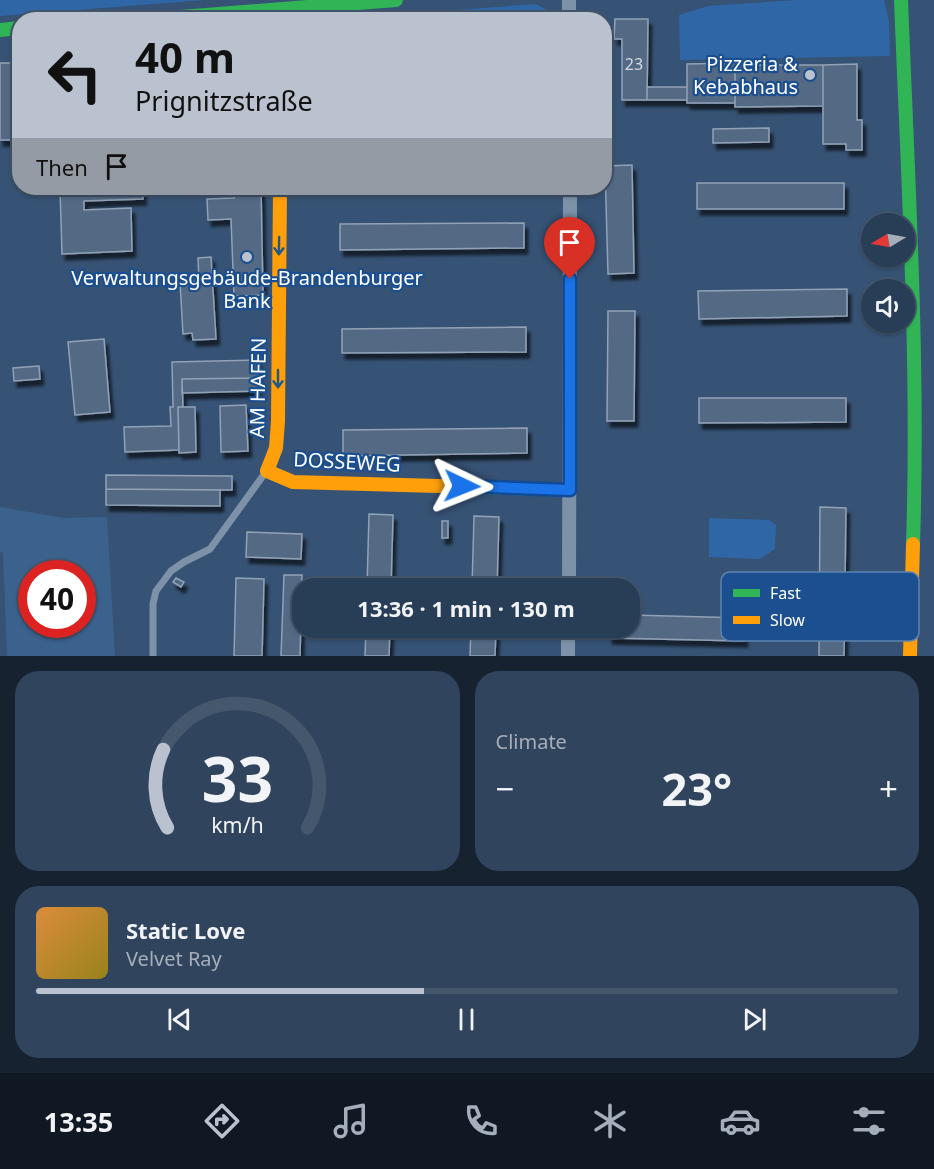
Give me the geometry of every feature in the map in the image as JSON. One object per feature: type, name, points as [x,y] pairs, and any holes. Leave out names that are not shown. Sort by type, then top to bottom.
[{"type":"street","points":[[244,12],[396,0]]},
{"type":"street","points":[[901,0],[913,333],[915,485],[912,572]]},
{"type":"street","name":"AM HAFEN","points":[[267,471],[276,448],[278,421],[280,195]]},
{"type":"street","points":[[569,578],[570,195]]},
{"type":"street","name":"DOSSEWEG","points":[[267,471],[293,482],[570,490]]},
{"type":"street","points":[[568,638],[568,656]]},
{"type":"street","points":[[910,641],[910,656]]},
{"type":"lane","name":"AM HAFEN","points":[[153,656],[153,604],[156,591],[168,574],[210,549],[267,471]]},
{"type":"shaded area","points":[[0,0],[205,0],[51,12],[12,12],[12,15],[0,16]]},
{"type":"shaded area","points":[[795,0],[884,0],[889,21],[890,56],[680,60],[679,15],[708,6]]},
{"type":"shaded area","points":[[536,4],[550,12],[427,12]]},
{"type":"shaded area","points":[[0,507],[64,518],[107,517],[115,656],[7,656],[3,553],[0,552]]},
{"type":"shaded area","points":[[709,518],[769,520],[776,525],[775,549],[760,559],[709,557]]},
{"type":"building","points":[[615,19],[648,19],[647,100],[622,100],[622,39],[614,39]]},
{"type":"building","points":[[0,63],[12,63],[12,140],[0,140]]},
{"type":"building","points":[[735,63],[735,103],[687,103],[687,64]]},
{"type":"building","points":[[857,64],[857,120],[862,120],[862,150],[846,150],[846,144],[823,144],[823,65]]},
{"type":"building","points":[[735,65],[823,65],[823,106],[735,107]]},
{"type":"building","points":[[647,87],[687,87],[687,100],[647,100]]},
{"type":"building","points":[[769,128],[769,142],[713,143],[713,129]]},
{"type":"building","points":[[632,165],[634,273],[608,274],[606,195],[612,195],[612,166]]},
{"type":"building","points":[[697,183],[844,183],[844,209],[697,209]]},
{"type":"building","points":[[60,195],[143,195],[143,199],[84,201],[84,210],[131,208],[132,251],[62,254]]},
{"type":"building","name":"Verwaltungsgebäude-Brandenburger Bank","points":[[234,195],[261,195],[263,295],[234,296],[231,219],[208,220],[207,199],[234,198]]},
{"type":"building","points":[[524,223],[524,248],[340,250],[340,224]]},
{"type":"building","points":[[211,257],[216,339],[193,340],[192,333],[183,334],[180,282],[199,281],[198,258]]},
{"type":"building","points":[[847,289],[847,316],[699,319],[698,291]]},
{"type":"building","points":[[608,311],[635,311],[634,421],[607,421]]},
{"type":"building","points":[[526,327],[526,352],[342,353],[342,329]]},
{"type":"building","points":[[104,339],[110,412],[75,415],[68,342]]},
{"type":"building","points":[[258,360],[258,378],[182,379],[183,407],[178,407],[179,450],[125,452],[124,427],[171,426],[172,362]]},
{"type":"building","points":[[39,366],[40,379],[14,381],[13,368]]},
{"type":"building","points":[[258,378],[258,391],[182,393],[182,379]]},
{"type":"building","points":[[699,398],[846,398],[846,422],[699,423]]},
{"type":"building","points":[[246,405],[248,451],[221,452],[220,406]]},
{"type":"building","points":[[178,407],[195,407],[196,452],[179,453]]},
{"type":"building","points":[[527,428],[527,453],[343,456],[343,430]]},
{"type":"building","points":[[106,475],[232,476],[232,490],[106,489]]},
{"type":"building","points":[[106,489],[220,490],[220,506],[106,505]]},
{"type":"building","points":[[820,507],[846,508],[845,572],[820,572]]},
{"type":"building","points":[[369,514],[393,515],[391,578],[367,578]]},
{"type":"building","points":[[474,516],[499,517],[497,578],[472,578]]},
{"type":"building","points":[[442,521],[448,521],[448,538],[442,538]]},
{"type":"building","points":[[247,532],[302,534],[301,559],[246,557]]},
{"type":"building","points":[[284,575],[302,575],[302,578],[292,578],[292,638],[300,638],[300,656],[281,656]]},
{"type":"building","points":[[176,578],[184,582],[181,587],[173,582]]},
{"type":"building","points":[[236,578],[264,579],[262,656],[234,656]]},
{"type":"building","points":[[640,615],[721,617],[721,640],[609,638],[640,638]]},
{"type":"building","points":[[366,638],[390,638],[389,656],[365,656]]},
{"type":"building","points":[[471,638],[496,638],[495,656],[470,656]]},
{"type":"building","points":[[819,641],[844,641],[844,656],[819,656]]},
{"type":"traffic: fast","points":[[244,12],[396,0]]},
{"type":"traffic: fast","points":[[901,0],[914,340],[913,544]]},
{"type":"traffic: fast","points":[[0,30],[12,29]]},
{"type":"traffic: fast","points":[[475,487],[570,490]]},
{"type":"traffic: slow","points":[[280,195],[278,421],[276,448],[267,471],[293,482],[475,487]]},
{"type":"traffic: slow","points":[[912,572],[913,544]]},
{"type":"traffic: slow","points":[[910,641],[910,656]]},
{"type":"place","name":"Pizzeria & Kebabhaus","points":[[810,75]]},
{"type":"place","name":"Verwaltungsgebäude-Brandenburger Bank","points":[[247,257]]},
{"type":"route","points":[[462,486],[570,490],[570,279]]}]
